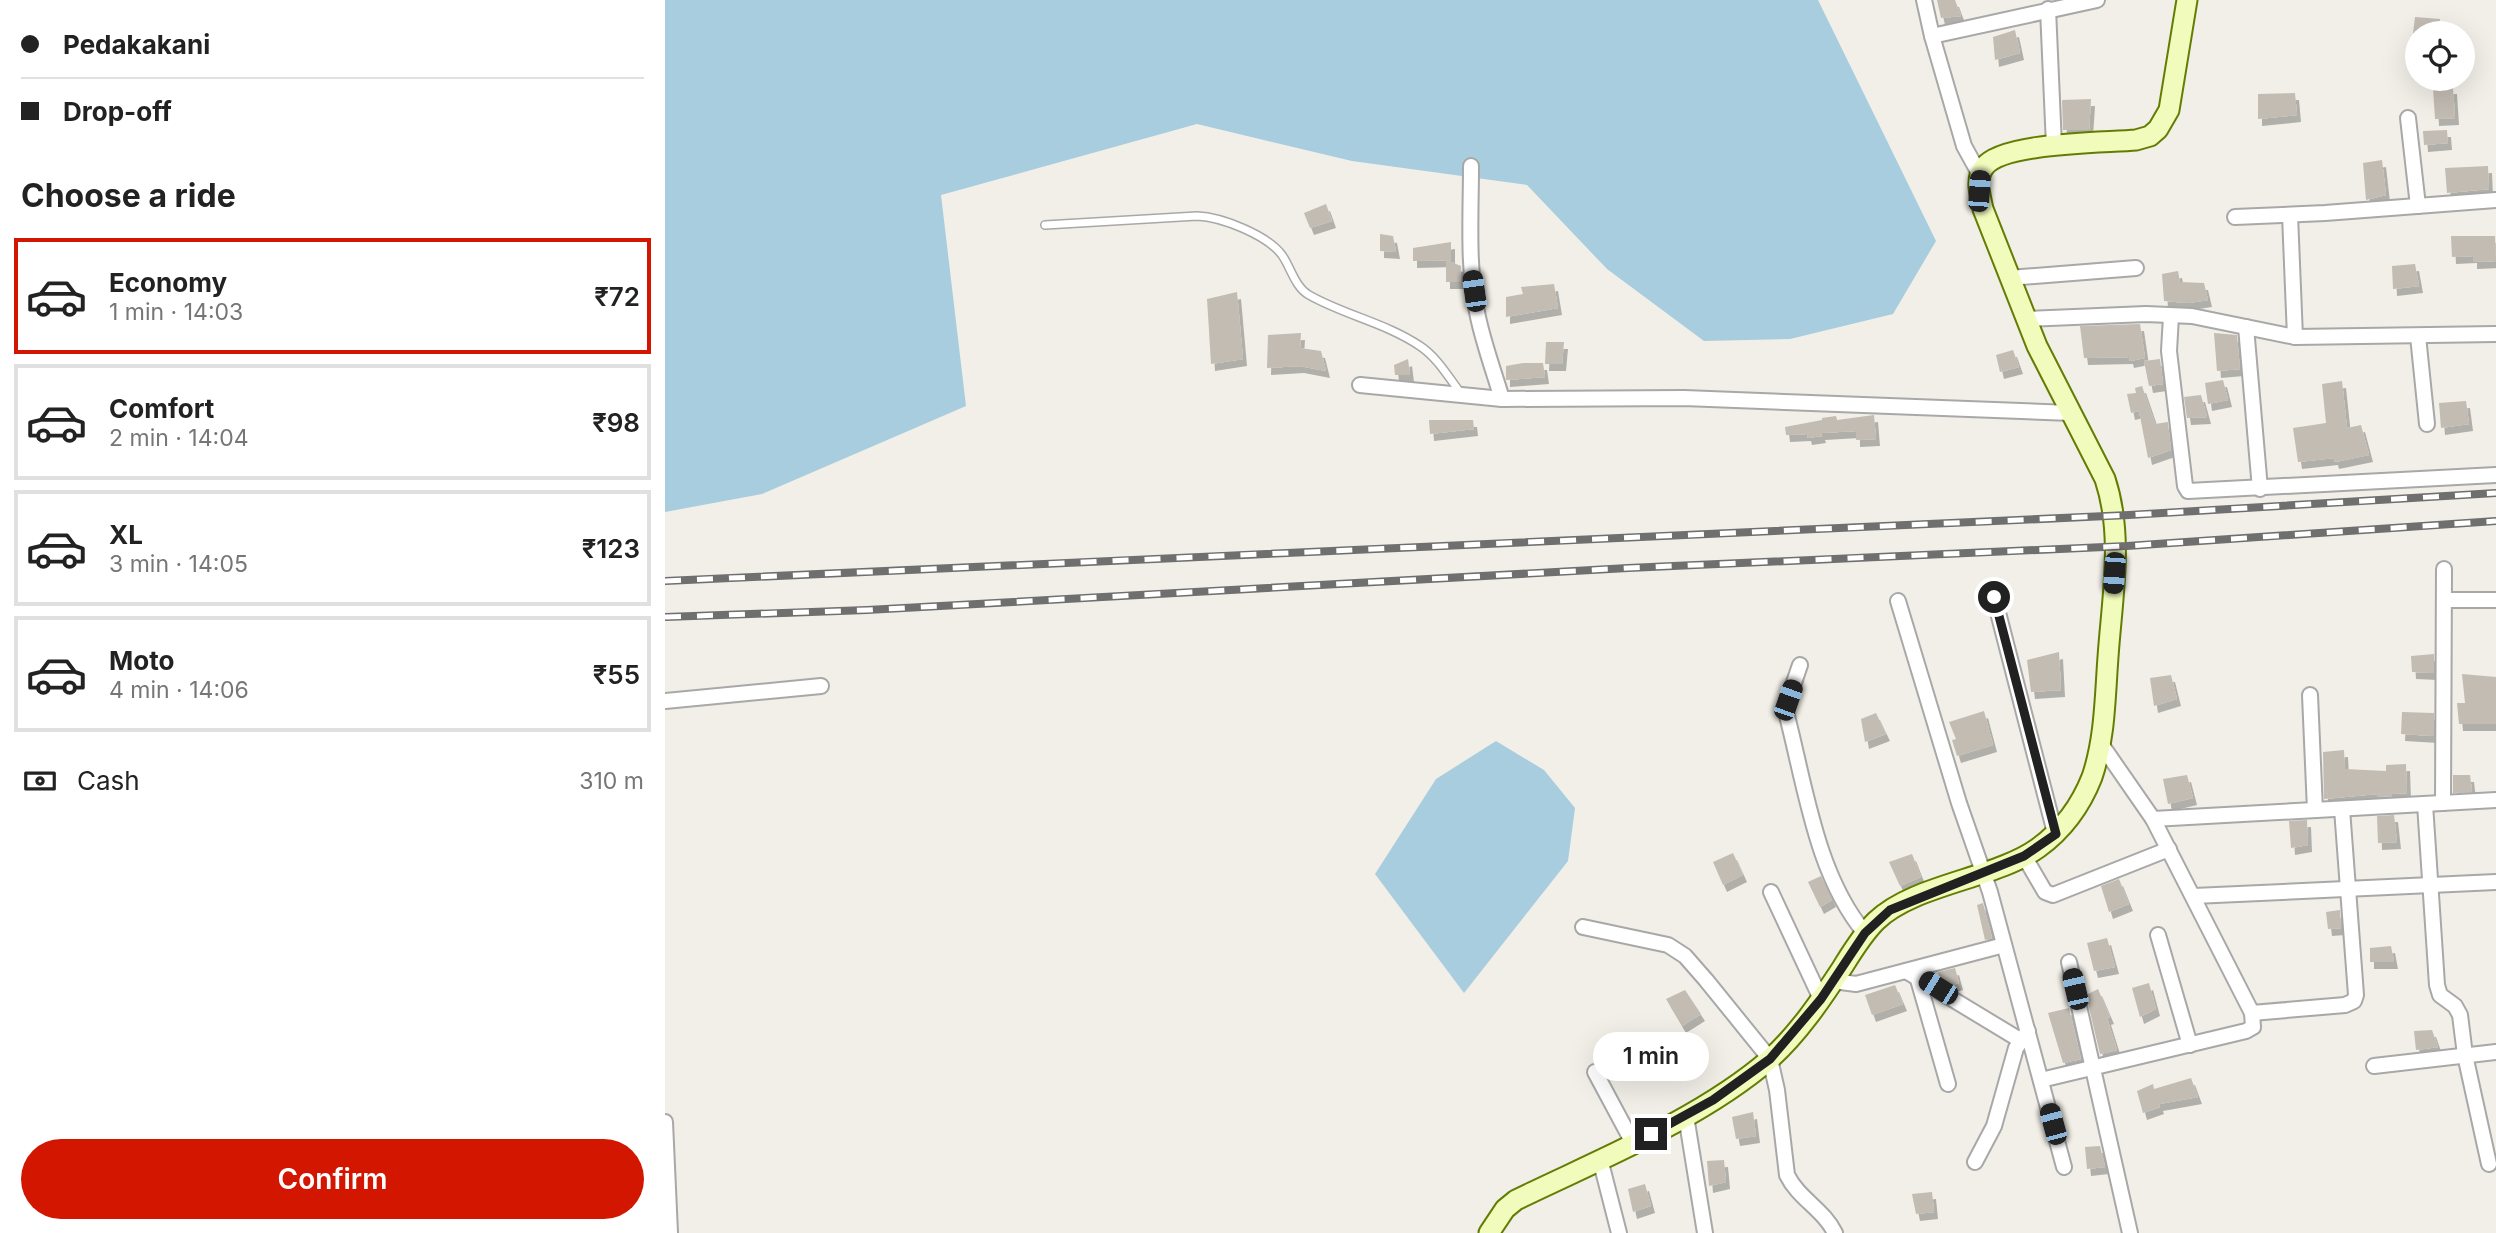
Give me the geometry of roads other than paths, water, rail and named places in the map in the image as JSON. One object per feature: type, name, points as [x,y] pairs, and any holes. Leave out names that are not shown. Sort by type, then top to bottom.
[{"type":"main road","points":[[1489,1233],[1505,1209],[1516,1200],[1686,1116],[1770,1059],[1821,999],[1865,933],[1890,910],[2024,856],[2056,834],[2080,801],[2091,780],[2101,744],[2116,547],[2114,516],[2105,479],[2025,319],[1983,209],[1979,191],[1980,175],[1985,166],[2003,153],[2137,140],[2150,136],[2164,122],[2169,110],[2187,0]]},
{"type":"street","points":[[1924,0],[1964,146],[1980,175]]},
{"type":"street","points":[[1932,36],[2097,0]]},
{"type":"street","points":[[2048,9],[2054,146]]},
{"type":"street","points":[[2408,118],[2418,206]]},
{"type":"street","points":[[1471,166],[1471,272],[1478,316],[1502,400]]},
{"type":"street","points":[[2235,217],[2496,200]]},
{"type":"street","points":[[2290,215],[2295,337]]},
{"type":"street","points":[[2009,278],[2136,268]]},
{"type":"street","points":[[2025,319],[2146,314],[2192,316],[2295,337],[2496,334]]},
{"type":"street","points":[[2171,316],[2169,351],[2187,489],[2191,492],[2496,475]]},
{"type":"street","points":[[2246,327],[2260,489]]},
{"type":"street","points":[[2418,336],[2427,424]]},
{"type":"street","points":[[1360,385],[1502,400],[1684,398],[2071,413]]},
{"type":"street","points":[[2443,803],[2444,569]]},
{"type":"street","points":[[1994,597],[2056,834]]},
{"type":"street","points":[[2444,600],[2496,600]]},
{"type":"street","points":[[1899,601],[1959,803],[1984,872],[2024,1035],[2041,1080],[2064,1167]]},
{"type":"street","points":[[1800,665],[1786,712],[1826,863],[1846,908],[1865,933]]},
{"type":"street","points":[[665,701],[821,685]]},
{"type":"street","points":[[2310,695],[2315,810]]},
{"type":"street","points":[[2041,1080],[2250,1030],[2254,1023],[2252,1013],[2153,819],[2101,744]]},
{"type":"street","points":[[2153,819],[2496,800]]},
{"type":"street","points":[[2425,804],[2437,985],[2440,995],[2455,1006],[2460,1015],[2465,1055],[2489,1164]]},
{"type":"street","points":[[2252,1013],[2345,1005],[2354,1001],[2356,995],[2342,809]]},
{"type":"street","points":[[2024,856],[2045,892],[2053,895],[2169,849]]},
{"type":"street","points":[[2194,896],[2496,882]]},
{"type":"street","points":[[1770,892],[1821,999]]},
{"type":"street","points":[[1583,926],[1668,945],[1676,949],[1706,980],[1770,1059],[1777,1090],[1787,1175],[1794,1187],[1827,1219],[1835,1233]]},
{"type":"street","points":[[2158,935],[2190,1045]]},
{"type":"street","points":[[1833,981],[1856,984],[1911,973],[2004,945]]},
{"type":"street","points":[[2069,962],[2130,1233]]},
{"type":"street","points":[[1911,973],[2024,1035]]},
{"type":"street","points":[[1911,973],[1948,1084]]},
{"type":"street","points":[[1975,1162],[1994,1126],[2024,1035]]},
{"type":"street","points":[[2374,1066],[2496,1052]]},
{"type":"street","points":[[1595,1072],[1633,1143]]},
{"type":"street","points":[[1686,1116],[1705,1233]]},
{"type":"street","points":[[665,1122],[670,1233]]},
{"type":"street","points":[[1600,1159],[1619,1233]]},
{"type":"lane","points":[[1045,225],[1197,216],[1221,219],[1272,245],[1289,266],[1299,286],[1309,295],[1386,327],[1421,346],[1438,363],[1462,395]]},
{"type":"water","points":[[665,0],[1818,0],[1936,241],[1893,314],[1790,339],[1704,341],[1607,269],[1527,185],[1352,161],[1197,124],[941,195],[966,406],[762,494],[665,512]]},
{"type":"water","points":[[1496,741],[1544,770],[1575,808],[1568,861],[1464,993],[1375,874],[1436,779]]},
{"type":"railway","points":[[665,581],[2129,515],[2496,493]]},
{"type":"railway","points":[[665,617],[867,610],[1628,568],[2127,546],[2496,521]]}]
